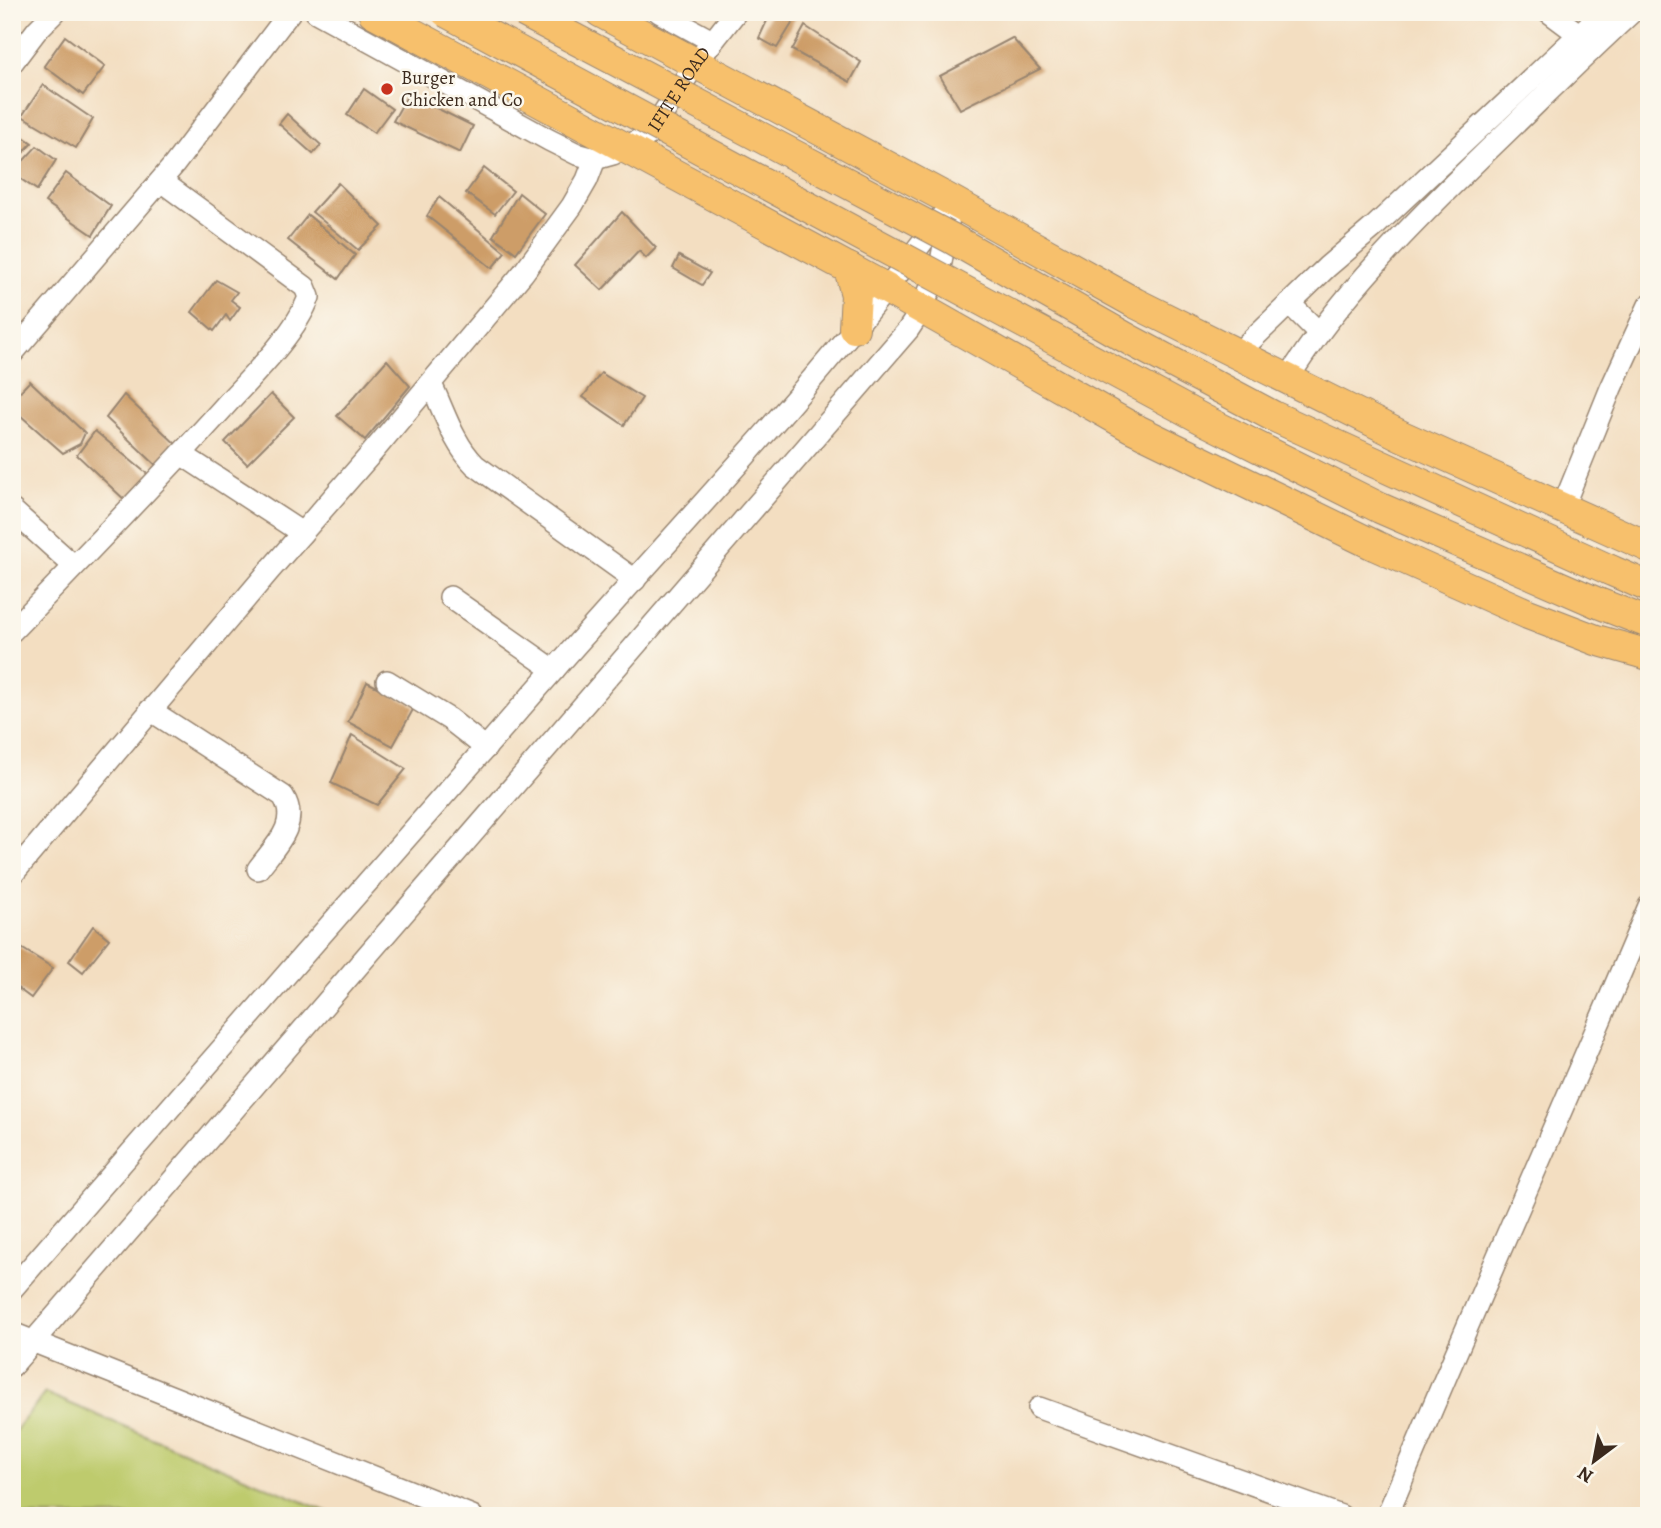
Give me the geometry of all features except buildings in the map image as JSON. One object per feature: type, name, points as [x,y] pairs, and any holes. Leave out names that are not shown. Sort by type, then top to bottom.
[{"type":"highway","points":[[373,12],[590,130],[637,141],[657,165],[888,289],[1131,427],[1331,525],[1528,614],[1595,640],[1649,655]]},
{"type":"highway","points":[[446,12],[1206,421],[1380,508],[1649,623]]},
{"type":"highway","points":[[524,12],[951,239],[1130,340],[1273,416],[1649,587]]},
{"type":"highway","points":[[600,12],[704,53],[952,201],[1135,303],[1287,380],[1649,547]]},
{"type":"highway","points":[[590,130],[595,141],[594,159]]},
{"type":"highway","points":[[849,268],[856,295],[854,328]]},
{"type":"street","points":[[12,63],[37,30],[55,12]]},
{"type":"street","points":[[12,354],[161,181],[290,12]]},
{"type":"street","points":[[316,12],[577,155],[594,159],[637,141]]},
{"type":"street","points":[[659,12],[704,53]]},
{"type":"street","name":"IFITE ROAD","points":[[637,141],[736,12]]},
{"type":"street","points":[[1549,12],[1587,40]]},
{"type":"street","points":[[1287,380],[1319,333],[1358,287],[1587,40],[1603,12]]},
{"type":"street","points":[[1237,354],[1333,262],[1587,40],[1632,12]]},
{"type":"street","points":[[12,875],[523,273],[572,206],[587,180],[594,159]]},
{"type":"street","points":[[12,631],[181,454],[274,351],[306,306],[309,297],[305,287],[161,181]]},
{"type":"street","points":[[12,1289],[554,670],[764,436],[888,289],[952,201]]},
{"type":"street","points":[[12,1366],[908,330],[922,309],[942,262],[952,201]]},
{"type":"street","points":[[1333,262],[1358,287]]},
{"type":"street","points":[[1289,303],[1319,333]]},
{"type":"street","points":[[1562,509],[1611,388],[1649,305]]},
{"type":"street","points":[[431,384],[466,457],[635,580]]},
{"type":"street","points":[[181,454],[302,533]]},
{"type":"street","points":[[12,510],[74,566]]},
{"type":"street","points":[[450,597],[554,670]]},
{"type":"street","points":[[387,681],[449,719],[486,748]]},
{"type":"street","points":[[150,710],[283,796],[290,808],[289,822],[258,869]]},
{"type":"street","points":[[1387,1516],[1649,906]]},
{"type":"street","points":[[12,1333],[431,1508],[472,1516]]},
{"type":"street","points":[[1039,1408],[1341,1516]]},
{"type":"green space","points":[[45,1393],[337,1516],[12,1516],[12,1435]]},
{"type":"place","name":"Burger Chicken and Co","points":[[387,89]]}]
